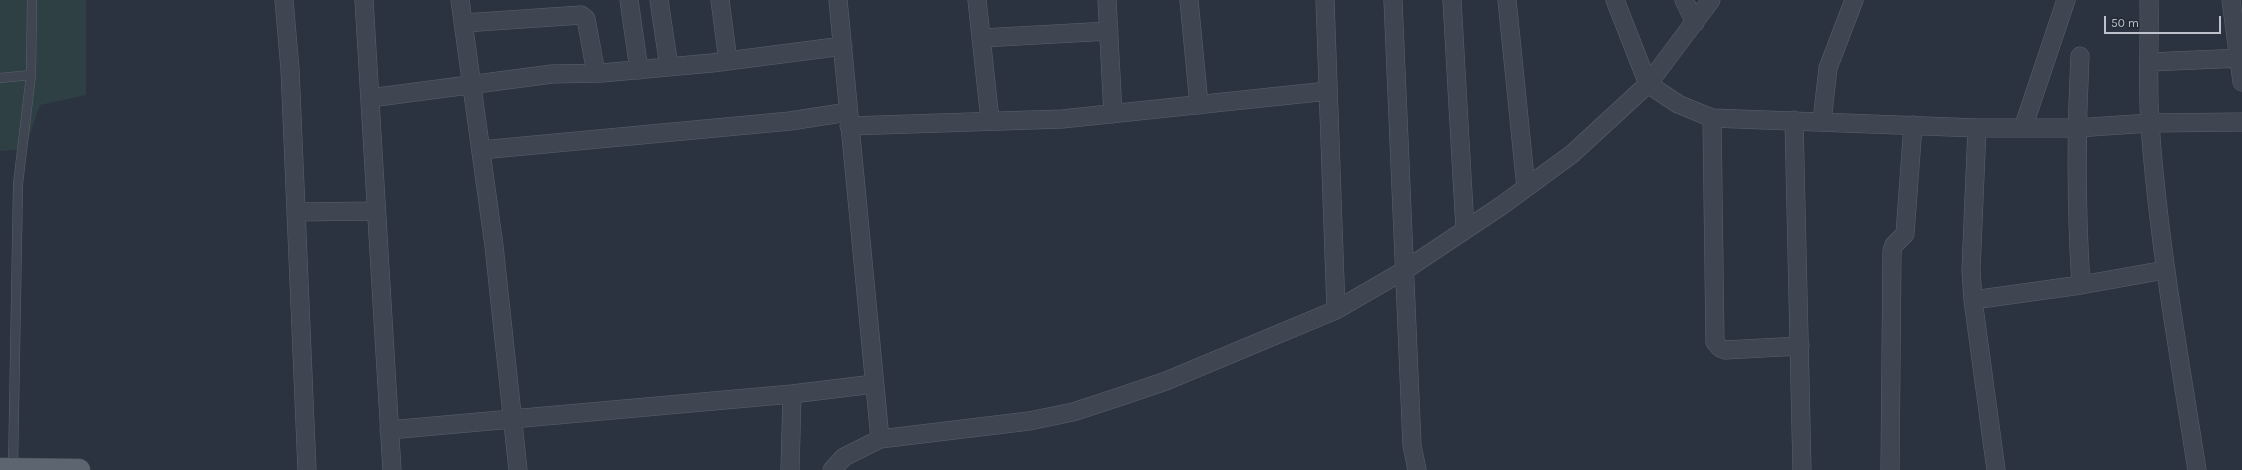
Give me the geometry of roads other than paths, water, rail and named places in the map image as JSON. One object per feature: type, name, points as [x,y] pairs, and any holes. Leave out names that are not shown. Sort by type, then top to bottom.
[{"type":"main road","points":[[7,469],[79,470]]},
{"type":"street","points":[[284,0],[290,69],[307,470]]},
{"type":"street","points":[[364,0],[392,470]]},
{"type":"street","points":[[460,0],[481,150],[518,470]]},
{"type":"street","points":[[629,0],[639,70]]},
{"type":"street","points":[[659,0],[669,67]]},
{"type":"street","points":[[720,0],[728,61]]},
{"type":"street","points":[[838,0],[848,119],[880,439]]},
{"type":"street","points":[[978,0],[990,120]]},
{"type":"street","points":[[1111,0],[1109,31],[1114,114]]},
{"type":"street","points":[[1189,0],[1199,105]]},
{"type":"street","points":[[1325,0],[1336,310]]},
{"type":"street","points":[[1393,0],[1412,445],[1417,470]]},
{"type":"street","points":[[1452,0],[1465,229]]},
{"type":"street","points":[[1507,0],[1526,188]]},
{"type":"street","points":[[1615,0],[1648,84],[1678,104],[1712,118],[1731,120],[1794,120],[1977,128],[2076,128],[2150,123],[2242,122]]},
{"type":"street","points":[[1684,0],[1695,23]]},
{"type":"street","points":[[832,470],[844,457],[880,439],[978,429],[1073,412],[1166,382],[1336,310],[1405,270],[1526,188],[1578,149],[1648,84],[1711,0]]},
{"type":"street","points":[[1822,121],[1828,68],[1854,0]]},
{"type":"street","points":[[2023,128],[2066,0]]},
{"type":"street","points":[[2149,0],[2150,123],[2165,270],[2197,470]]},
{"type":"street","points":[[2231,0],[2240,58],[2242,82]]},
{"type":"street","points":[[464,23],[581,15],[586,19],[596,73]]},
{"type":"street","points":[[982,38],[1109,31]]},
{"type":"street","points":[[370,98],[552,74],[639,70],[728,61],[843,46]]},
{"type":"street","points":[[2080,56],[2076,128],[2077,217],[2081,285]]},
{"type":"street","points":[[2150,62],[2240,58]]},
{"type":"street","points":[[481,150],[790,121],[848,119],[1062,119],[1328,91]]},
{"type":"street","points":[[1712,118],[1715,342],[1720,348],[1725,350],[1800,346]]},
{"type":"street","points":[[1794,120],[1802,470]]},
{"type":"street","points":[[1890,470],[1892,251],[1894,245],[1905,234],[1913,125]]},
{"type":"street","points":[[1977,128],[1972,238],[1973,300],[1996,470]]},
{"type":"street","points":[[296,212],[376,211]]},
{"type":"street","points":[[1973,300],[2081,285],[2165,270]]},
{"type":"street","points":[[389,430],[792,394],[874,384]]},
{"type":"street","points":[[790,470],[792,394]]},
{"type":"lane","points":[[7,469],[18,184],[31,75],[32,0]]},
{"type":"lane","points":[[0,78],[31,75]]}]
